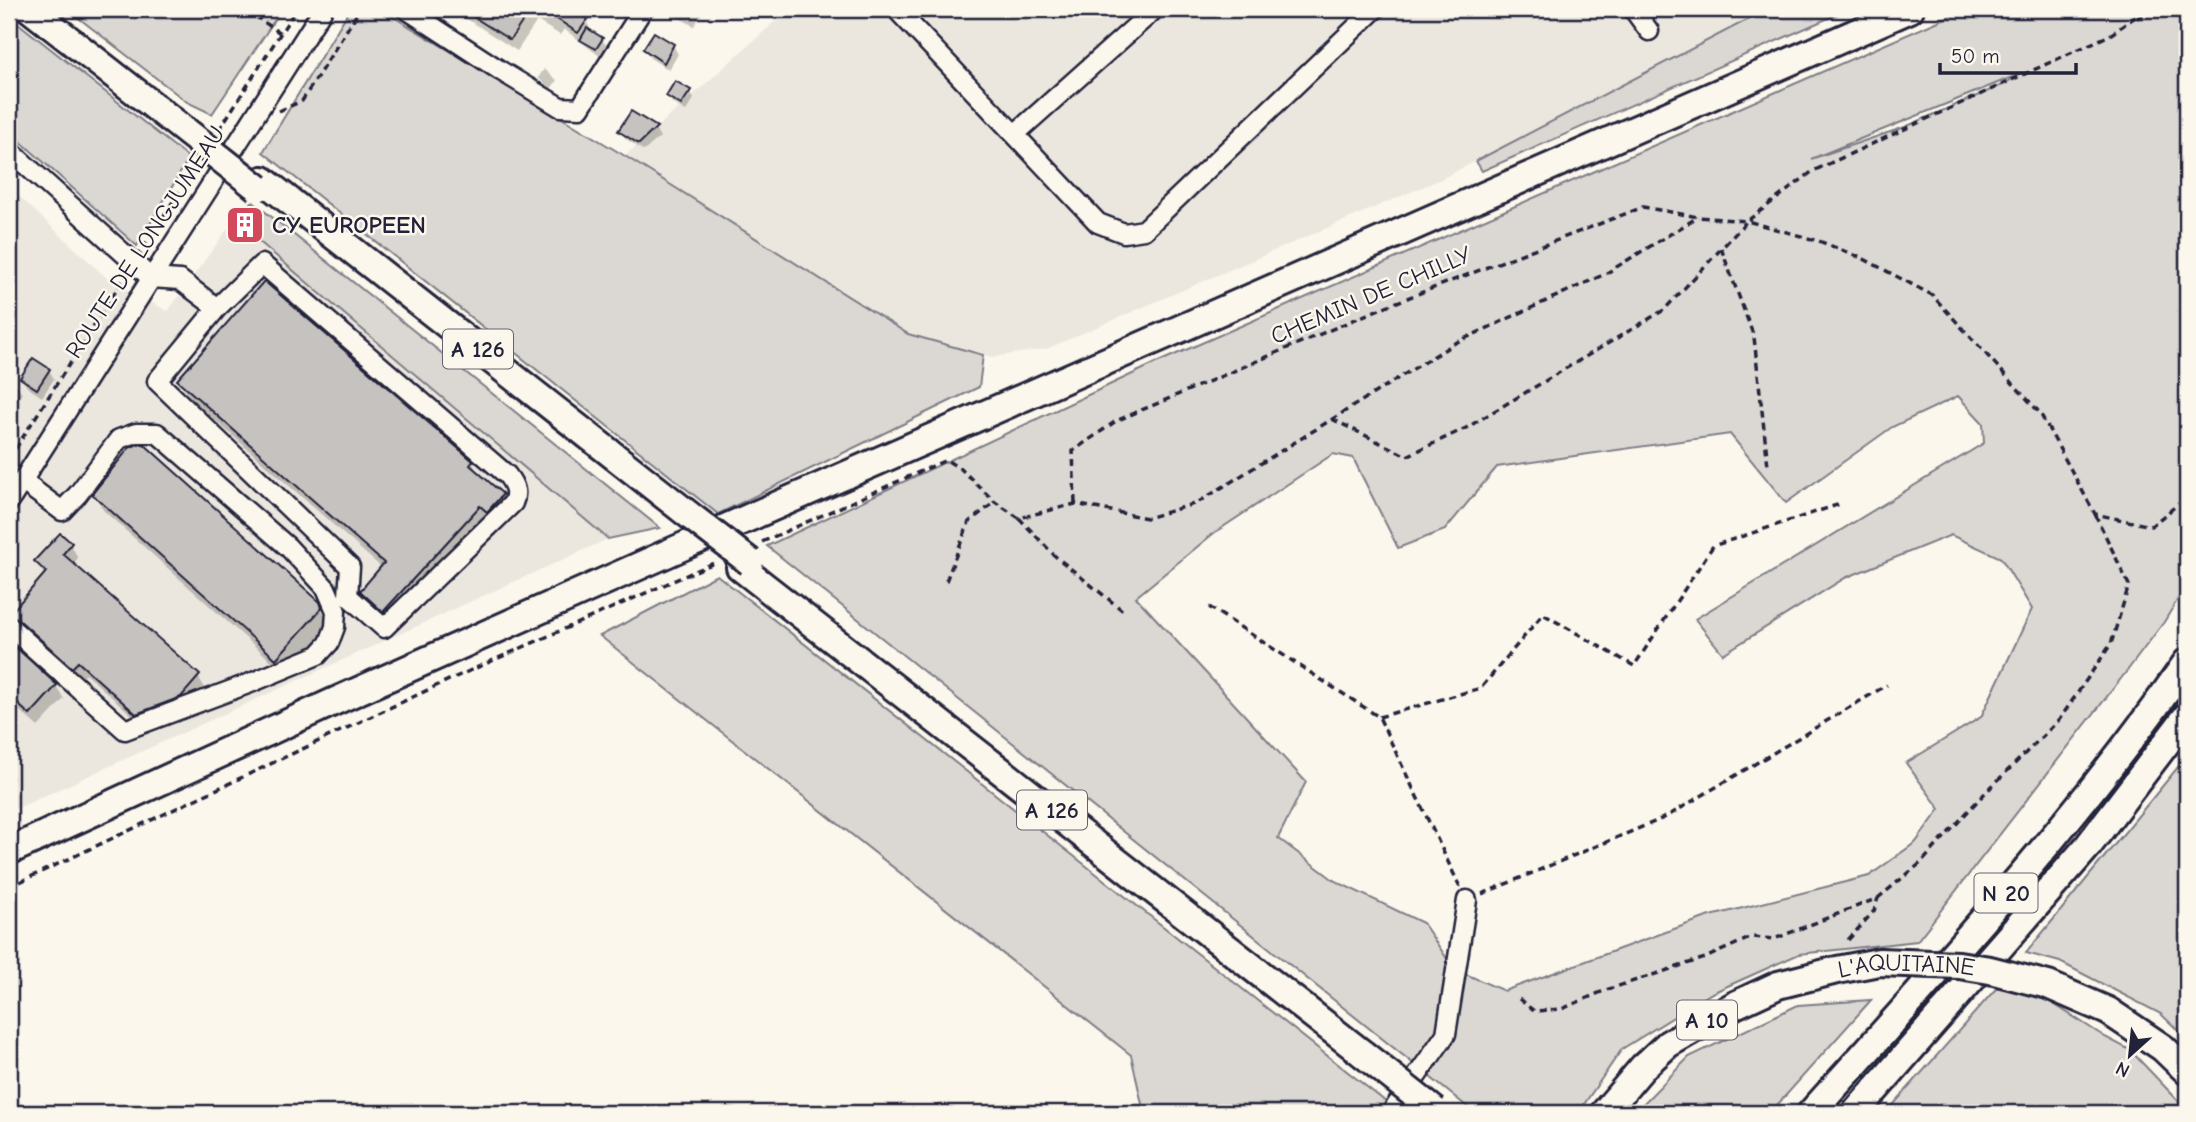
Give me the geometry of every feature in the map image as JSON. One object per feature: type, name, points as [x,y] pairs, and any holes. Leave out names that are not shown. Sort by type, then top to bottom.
[{"type":"highway","name":"A 126","points":[[30,9],[198,131]]},
{"type":"highway","name":"A 126","points":[[44,9],[198,131],[260,184],[688,520],[742,559],[1441,1111]]},
{"type":"highway","points":[[9,851],[331,703],[688,544],[1910,9]]},
{"type":"highway","name":"N 20","points":[[1811,1113],[2061,830],[2138,732],[2187,662]]},
{"type":"highway","name":"N 20","points":[[1855,1113],[2088,846],[2187,716]]},
{"type":"highway","name":"L'AQUITAINE","points":[[1604,1113],[1643,1067],[1668,1044],[1735,1005],[1778,985],[1879,962],[1959,965],[2048,985],[2108,1011],[2163,1048],[2187,1071]]},
{"type":"street","name":"ROUTE DE LONGJUMEAU","points":[[9,502],[323,9]]},
{"type":"street","points":[[406,9],[560,107],[580,108],[643,9]]},
{"type":"street","points":[[898,9],[1098,223],[1124,233],[1144,230],[1375,9]]},
{"type":"street","points":[[1015,134],[1155,9]]},
{"type":"street","points":[[1633,9],[1650,31]]},
{"type":"street","points":[[9,150],[133,264],[152,278],[180,280],[217,308]]},
{"type":"street","points":[[262,264],[513,483],[516,495],[513,503],[384,628],[348,596],[350,567],[157,381],[217,308],[262,264]]},
{"type":"street","points":[[9,626],[125,730],[318,655],[329,643],[335,627],[336,611],[319,580],[288,547],[157,433],[136,433],[119,439],[62,511],[22,481]]},
{"type":"street","points":[[1391,1113],[1446,1034],[1467,901]]},
{"type":"path","points":[[244,9],[280,33]]},
{"type":"path","points":[[198,131],[280,33],[296,9]]},
{"type":"path","points":[[275,113],[302,101],[360,9]]},
{"type":"path","points":[[1332,419],[1407,456],[1466,428],[1664,310],[1747,221],[1813,171],[2110,35],[2147,9]]},
{"type":"path","points":[[2126,23],[2157,9]]},
{"type":"path","points":[[9,459],[200,160]]},
{"type":"path","name":"CHEMIN DE CHILLY","points":[[1075,504],[1073,451],[1116,421],[1397,302],[1643,207],[1698,217],[1747,221],[1864,258],[1932,295],[2040,413],[2095,514],[2129,585],[2111,644],[2059,720],[1980,798],[1922,862],[1878,898]]},
{"type":"path","points":[[1019,518],[1075,504],[1147,518],[1197,503],[1455,343],[1605,274],[1698,217]]},
{"type":"path","points":[[1721,248],[1754,337],[1768,466]]},
{"type":"path","points":[[9,887],[451,679],[742,559],[946,460],[961,469],[995,502],[1019,518],[1055,556],[1122,610]]},
{"type":"path","points":[[2095,514],[2151,526],[2187,497]]},
{"type":"path","points":[[946,581],[969,522],[995,502]]},
{"type":"path","points":[[1380,717],[1481,688],[1543,614],[1634,666],[1713,546],[1843,503]]},
{"type":"path","points":[[1209,607],[1380,717],[1467,901],[1666,817],[1887,685]]},
{"type":"path","points":[[1849,940],[1874,911],[1878,898]]},
{"type":"path","points":[[1519,999],[1534,1011],[1562,1009],[1606,990],[1705,958],[1752,937],[1774,939],[1878,898]]},
{"type":"shaded area","points":[[67,9],[282,9],[212,114],[187,102]]},
{"type":"shaded area","points":[[350,9],[380,9],[625,156],[908,334],[983,355],[979,387],[718,514],[263,152]]},
{"type":"shaded area","points":[[789,9],[1768,9],[1441,179],[1046,349],[992,357],[908,334],[625,156]]},
{"type":"shaded area","points":[[1768,9],[1849,9],[1482,171],[1476,161]]},
{"type":"shaded area","points":[[1966,9],[2187,9],[2187,584],[2164,622],[2130,667],[1917,941],[1799,954],[1712,993],[1622,1049],[1578,1113],[1475,1113],[767,546],[1156,363]],"holes":[[[2022,73],[2002,85],[1905,127],[1811,159]],[[1958,396],[1983,423],[1984,443],[1695,619],[1723,654],[1845,578],[1951,535],[2001,558],[2032,609],[1981,717],[1906,763],[1940,809],[1916,842],[1869,876],[1707,917],[1504,991],[1454,969],[1423,923],[1335,881],[1278,838],[1306,782],[1136,597],[1214,533],[1333,454],[1353,458],[1398,548],[1445,530],[1497,467],[1730,434],[1786,503],[1892,427]]]},
{"type":"shaded area","points":[[9,16],[189,158],[137,246],[9,131]]},
{"type":"shaded area","points":[[9,187],[110,281],[168,311],[234,220],[608,539],[9,812]]},
{"type":"shaded area","points":[[252,202],[660,528],[608,539],[234,220]]},
{"type":"shaded area","points":[[717,575],[1400,1113],[1144,1113],[1131,1055],[600,636]]},
{"type":"shaded area","points":[[2187,756],[2187,1039],[2161,1014],[2060,962],[2026,953]]},
{"type":"shaded area","points":[[2001,983],[2038,994],[2130,1050],[2187,1113],[1886,1113]]},
{"type":"shaded area","points":[[1871,1000],[1770,1113],[1634,1113],[1689,1057],[1798,1005]]},
{"type":"building","points":[[461,9],[531,9],[510,40]]},
{"type":"building","points":[[542,9],[572,9],[588,19],[578,33]]},
{"type":"building","points":[[587,28],[603,38],[596,49],[580,40]]},
{"type":"building","points":[[654,32],[674,44],[664,63],[643,49]]},
{"type":"building","points":[[675,81],[691,90],[681,105],[666,96]]},
{"type":"building","points":[[631,111],[657,127],[639,144],[618,131]]},
{"type":"building","points":[[264,281],[473,461],[470,465],[503,494],[487,512],[480,506],[383,612],[360,591],[384,563],[177,380]]},
{"type":"building","points":[[33,358],[50,369],[37,389],[20,378]]},
{"type":"building","points":[[144,444],[320,602],[322,608],[276,659],[92,494],[129,448]]},
{"type":"building","points":[[60,533],[72,543],[63,554],[200,675],[181,697],[136,714],[78,662],[72,668],[17,618],[9,615],[46,572],[34,561]]},
{"type":"building","points":[[9,641],[57,685],[30,715],[9,696]]},
{"type":"place","name":"CY EUROPEEN","points":[[245,225]]}]
